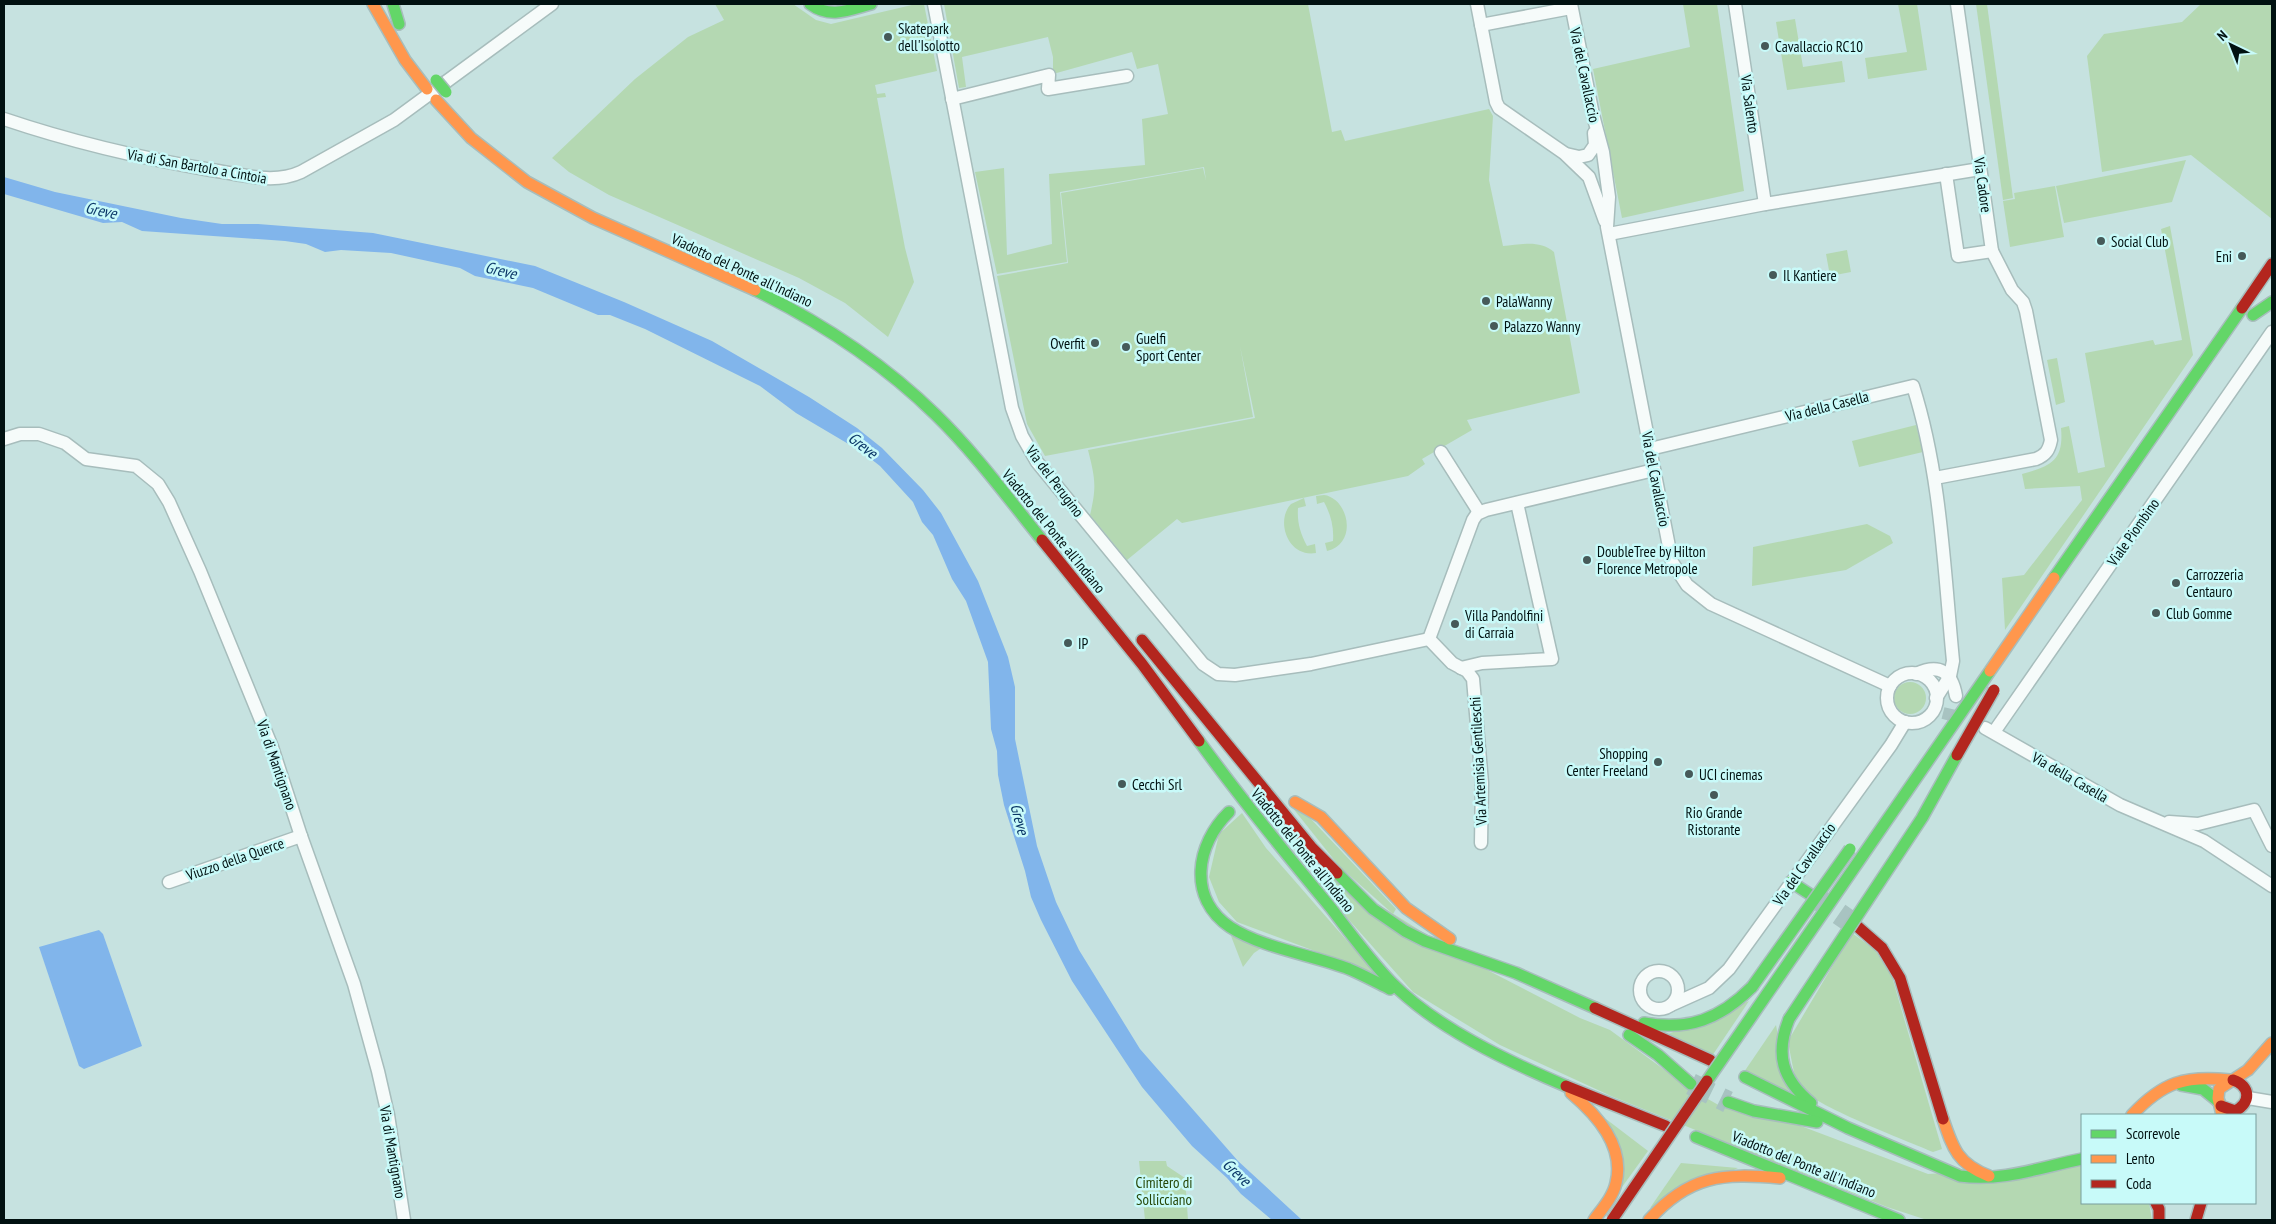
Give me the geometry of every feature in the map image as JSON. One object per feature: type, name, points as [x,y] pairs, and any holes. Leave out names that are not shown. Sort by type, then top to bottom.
[{"type":"main road","name":"Viadotto del Ponte all'Indiano","points":[[373,4],[405,60],[436,100],[471,138],[527,182],[593,218],[741,283],[797,311],[857,349],[899,381],[937,416],[1018,510],[1142,664],[1250,809],[1373,961],[1410,1000],[1444,1023],[1497,1053],[1552,1079],[1666,1126]]},
{"type":"main road","points":[[388,4],[406,37]]},
{"type":"main road","points":[[393,4],[398,24]]},
{"type":"main road","points":[[810,4],[818,11],[828,14],[846,7],[871,4]]},
{"type":"main road","points":[[1612,1220],[2272,264]]},
{"type":"main road","points":[[2272,287],[2250,319],[2272,302]]},
{"type":"main road","name":"Viadotto del Ponte all'Indiano","points":[[1137,632],[1306,841],[1343,881],[1387,919],[1441,948],[1626,1033],[1658,1055],[1691,1084]]},
{"type":"main road","points":[[1899,782],[1921,751],[2003,653]]},
{"type":"main road","points":[[1848,1128],[1805,1099],[1788,1079],[1780,1046],[1782,1036],[1789,1019],[1922,818],[1997,686],[1921,796]]},
{"type":"main road","points":[[1295,802],[1321,817],[1395,898],[1418,918],[1448,938],[1516,973]]},
{"type":"main road","points":[[1229,812],[1215,826],[1205,843],[1200,870],[1203,888],[1217,916],[1234,930],[1246,936],[1349,969],[1373,979],[1410,1000]]},
{"type":"main road","points":[[1579,1001],[1661,1027],[1680,1026],[1702,1021],[1727,1009],[1735,1004],[1752,986],[1855,842]]},
{"type":"main road","points":[[1791,882],[1811,895]]},
{"type":"main road","points":[[1858,927],[1882,948],[1900,978],[1952,1147],[1966,1164],[1975,1171],[2002,1178]]},
{"type":"main road","name":"Viadotto del Ponte all'Indiano","points":[[1441,948],[1516,973],[1710,1060]]},
{"type":"main road","points":[[2221,1108],[2217,1097],[2220,1088],[2255,1062],[2272,1043]]},
{"type":"main road","points":[[2166,1086],[2196,1086],[2211,1094],[2221,1108],[2230,1111],[2245,1104],[2255,1080],[2272,1052]]},
{"type":"main road","name":"Viadotto del Ponte all'Indiano","points":[[1745,1077],[1848,1128],[1960,1176],[1974,1179],[2002,1178],[2081,1159]]},
{"type":"main road","points":[[2133,1114],[2152,1095],[2166,1086],[2180,1080],[2195,1078],[2231,1080],[2242,1083],[2245,1104]]},
{"type":"main road","points":[[1552,1079],[1596,1117],[1615,1149],[1617,1160],[1616,1181],[1609,1199],[1594,1220]]},
{"type":"main road","points":[[2143,1114],[2152,1095]]},
{"type":"main road","name":"Viadotto del Ponte all'Indiano","points":[[1728,1102],[1754,1111],[1848,1128]]},
{"type":"main road","points":[[1684,1140],[1696,1124]]},
{"type":"main road","name":"Viadotto del Ponte all'Indiano","points":[[1696,1138],[1808,1181],[1900,1220]]},
{"type":"main road","points":[[2051,1165],[2081,1151]]},
{"type":"main road","points":[[1652,1216],[1681,1190],[1720,1176],[1753,1175],[1808,1181]]},
{"type":"main road","points":[[2196,1220],[2201,1204]]},
{"type":"street","name":"Via di San Bartolo a Cintoia","points":[[4,119],[49,134],[132,156],[219,171],[281,179],[301,172],[394,120],[552,4]]},
{"type":"street","name":"Via del Perugino","points":[[934,4],[1016,422],[1037,462],[1203,664],[1218,674],[1236,675],[1311,664],[1429,639]]},
{"type":"street","points":[[1477,4],[1496,102],[1499,108],[1564,153],[1590,176],[1608,231],[1980,168]]},
{"type":"street","name":"Via Salento","points":[[1736,4],[1765,204]]},
{"type":"street","name":"Via Cadore","points":[[1957,4],[1992,251]]},
{"type":"street","points":[[1481,25],[1571,6]]},
{"type":"street","name":"Via del Cavallaccio","points":[[1571,6],[1593,115],[1599,135],[1609,197],[1608,231],[1672,562],[1682,580],[1694,592],[1711,604],[1890,686]]},
{"type":"street","points":[[952,99],[1049,76],[1048,89],[1127,76]]},
{"type":"street","points":[[1564,153],[1582,157],[1592,150],[1595,142],[1593,115]]},
{"type":"street","points":[[1935,478],[2036,459],[2046,454],[2051,440],[2023,302],[2012,290],[1992,251],[1958,256],[1946,174]]},
{"type":"street","name":"Viale Piombino","points":[[1990,730],[2272,332]]},
{"type":"street","name":"Via della Casella","points":[[1650,449],[1913,386],[1924,420],[1935,478],[1953,661],[1950,676],[1936,698]]},
{"type":"street","name":"Via di Mantignano","points":[[4,439],[20,434],[39,434],[54,437],[66,443],[86,459],[136,466],[158,484],[185,535],[272,747],[300,836],[354,984],[372,1047],[388,1116],[404,1220]]},
{"type":"street","points":[[1441,452],[1480,512]]},
{"type":"street","points":[[1429,639],[1472,520],[1480,512],[1654,470]]},
{"type":"street","points":[[1460,668],[1476,664],[1552,659],[1517,503]]},
{"type":"street","name":"Via Artemisia Gentileschi","points":[[1429,639],[1452,663],[1467,671],[1473,679],[1480,747],[1481,843]]},
{"type":"street","points":[[1916,674],[1923,676],[1933,685],[1938,712],[1923,720],[1905,722],[1895,717],[1889,708],[1887,697],[1890,686],[1901,676],[1935,669],[1945,672],[1950,676]]},
{"type":"street","name":"Via della Casella","points":[[1950,676],[1956,696]]},
{"type":"street","name":"Via del Cavallaccio","points":[[1692,995],[1678,989],[1674,978],[1663,971],[1650,973],[1642,983],[1641,995],[1648,1006],[1660,1009],[1709,988],[1729,969],[1887,750],[1905,722]]},
{"type":"street","name":"Via della Casella","points":[[1990,730],[2120,805],[2204,841],[2272,886]]},
{"type":"street","name":"Via della Casella","points":[[2157,821],[2198,824],[2254,810],[2272,846]]},
{"type":"street","name":"Viuzzo della Querce","points":[[169,882],[300,836]]},
{"type":"street","points":[[1671,1005],[1675,1000],[1678,989]]},
{"type":"street","points":[[2245,1104],[2272,1102]]},
{"type":"green space","points":[[715,4],[793,4],[816,20],[831,24],[916,4],[924,4],[937,71],[875,85],[877,94],[885,93],[886,97],[877,98],[905,248],[914,282],[888,337],[845,303],[799,278],[609,195],[569,172],[552,158],[635,79],[688,37],[724,20]]},
{"type":"green space","points":[[944,4],[1308,4],[1332,132],[1341,130],[1345,141],[1489,109],[1493,116],[1489,180],[1503,246],[1536,244],[1542,245],[1554,252],[1580,393],[1467,420],[1472,430],[1422,459],[1425,464],[1408,476],[1182,523],[1177,519],[1127,560],[1090,515],[1094,497],[1094,482],[1088,450],[1255,418],[1240,346],[1253,417],[1045,456],[1027,424],[997,276],[1068,263],[1061,193],[1203,168],[1206,180],[1204,167],[1060,192],[1067,262],[997,274],[975,172],[1004,168],[1007,255],[1052,244],[1049,174],[1145,165],[1142,119],[1168,114],[1158,64],[1137,69],[1132,52],[1053,74],[1053,57],[1048,37],[962,57],[966,87],[959,88]]},
{"type":"green space","points":[[1683,4],[1717,4],[1744,191],[1622,218],[1593,69],[1690,47]]},
{"type":"green space","points":[[1898,4],[1917,4],[1927,70],[1868,79],[1865,58],[1907,52]]},
{"type":"green space","points":[[1976,4],[1987,4],[2013,198],[2003,200]]},
{"type":"green space","points":[[2201,4],[2272,4],[2272,219],[2191,155],[2102,172],[2087,56],[2104,34],[2182,22]]},
{"type":"green space","points":[[1795,19],[1803,67],[1842,61],[1845,82],[1787,90],[1776,22]]},
{"type":"green space","points":[[2186,160],[2172,202],[2064,223],[2056,186]]},
{"type":"green space","points":[[2055,186],[2064,237],[2010,247],[2003,201],[2015,199],[2014,193]]},
{"type":"green space","points":[[2170,226],[2193,355],[2005,630],[2002,578],[2024,575],[2082,500],[2080,486],[2025,489],[2022,474],[2048,465],[2054,460],[2060,448],[2061,428],[2069,426],[2078,473],[2105,467],[2085,353],[2153,340],[2155,345],[2182,340],[2161,229]]},
{"type":"green space","points":[[1847,250],[1851,272],[1830,276],[1826,254]]},
{"type":"green space","points":[[2057,358],[2065,402],[2056,405],[2047,360]]},
{"type":"green space","points":[[1916,425],[1923,452],[1859,467],[1852,441]]},
{"type":"green space","points":[[1324,495],[1332,498],[1339,504],[1344,512],[1346,521],[1346,531],[1343,539],[1337,546],[1327,551],[1325,543],[1333,541],[1332,521],[1324,502],[1317,504],[1316,496]]},
{"type":"green space","points":[[1304,498],[1306,506],[1298,508],[1302,537],[1307,546],[1315,544],[1316,553],[1306,553],[1298,550],[1287,537],[1284,528],[1286,511],[1291,504]]},
{"type":"green space","points":[[1867,524],[1890,536],[1893,543],[1846,570],[1752,586],[1753,547]]},
{"type":"green space","points":[[1910,682],[1916,683],[1921,687],[1925,692],[1925,704],[1921,709],[1916,713],[1910,714],[1904,713],[1899,709],[1895,704],[1894,698],[1895,692],[1899,687],[1904,683]]},
{"type":"green space","points":[[1292,807],[1310,818],[1396,909],[1393,914],[1339,866]]},
{"type":"green space","points":[[1242,813],[1266,848],[1376,974],[1237,922],[1219,902],[1209,877],[1219,834]]},
{"type":"green space","points":[[1325,871],[1464,958],[1580,1018],[1610,1030],[1692,1090],[1722,1107],[1793,1123],[1928,1174],[2081,1165],[2081,1204],[2149,1204],[2152,1220],[1927,1220],[1887,1207],[1611,1096],[1500,1045],[1413,992],[1318,885]]},
{"type":"green space","points":[[1852,933],[1875,950],[1892,977],[1942,1149],[1933,1152],[1840,1112],[1807,1094],[1797,1082],[1788,1041]]},
{"type":"green space","points":[[1231,936],[1263,947],[1254,953],[1243,967]]},
{"type":"green space","points":[[1749,1001],[1712,1056],[1666,1035]]},
{"type":"green space","points":[[1776,1025],[1789,1093],[1744,1072]]},
{"type":"green space","points":[[1606,1119],[1648,1151],[1617,1194]]},
{"type":"green space","name":"Cimitero di Sollicciano","points":[[1139,1161],[1166,1161],[1167,1166],[1185,1178],[1188,1220],[1145,1220]]},
{"type":"green space","points":[[1681,1163],[1738,1168],[1650,1208]]},
{"type":"water","name":"Greve","points":[[4,177],[55,192],[181,218],[222,224],[258,224],[373,233],[535,266],[624,302],[712,341],[809,397],[857,428],[882,448],[923,490],[941,513],[978,581],[1008,657],[1015,687],[1015,739],[1037,846],[1056,902],[1079,950],[1140,1049],[1238,1161],[1302,1220],[1272,1220],[1241,1194],[1227,1178],[1192,1146],[1142,1087],[1072,981],[1031,897],[1025,871],[1004,805],[998,775],[997,751],[991,729],[988,662],[966,601],[952,579],[933,535],[922,522],[913,502],[880,466],[862,452],[796,413],[760,386],[645,329],[610,315],[598,315],[533,288],[475,276],[460,268],[391,253],[341,250],[325,252],[306,244],[285,241],[142,231],[122,222],[103,223],[4,194]]},
{"type":"water","points":[[99,930],[103,934],[142,1046],[84,1069],[79,1066],[39,947]]},
{"type":"tunnel","points":[[1943,713],[1963,718]]},
{"type":"tunnel","points":[[1812,895],[1858,927]]},
{"type":"tunnel","points":[[1691,1084],[1728,1102]]},
{"type":"traffic: fast","points":[[393,4],[399,24]]},
{"type":"traffic: fast","points":[[810,4],[817,9],[832,12],[847,11],[871,4]]},
{"type":"traffic: fast","points":[[436,80],[446,92]]},
{"type":"traffic: fast","points":[[755,290],[804,316],[851,345],[916,396],[964,445],[1042,540]]},
{"type":"traffic: fast","points":[[2253,315],[2272,302]]},
{"type":"traffic: fast","points":[[2054,578],[2242,308]]},
{"type":"traffic: fast","points":[[1707,1081],[1990,671]]},
{"type":"traffic: fast","points":[[1199,741],[1367,955],[1409,999],[1473,1042],[1520,1066],[1566,1086]]},
{"type":"traffic: fast","points":[[1789,1019],[1922,818],[1957,755]]},
{"type":"traffic: fast","points":[[1229,812],[1209,839],[1203,855],[1202,886],[1207,901],[1216,915],[1230,927],[1257,940],[1349,969],[1390,989]]},
{"type":"traffic: fast","points":[[1752,987],[1850,849]]},
{"type":"traffic: fast","points":[[1337,873],[1373,909],[1405,931],[1425,941],[1516,973],[1595,1008]]},
{"type":"traffic: fast","points":[[1791,882],[1811,895]]},
{"type":"traffic: fast","points":[[1644,1023],[1675,1025],[1690,1024],[1703,1020],[1716,1015],[1728,1007],[1752,987]]},
{"type":"traffic: fast","points":[[1789,1019],[1782,1044],[1784,1065],[1793,1085],[1811,1103]]},
{"type":"traffic: fast","points":[[1629,1035],[1658,1055],[1691,1084]]},
{"type":"traffic: fast","points":[[1745,1077],[1848,1128],[1960,1176],[1991,1177],[2022,1173],[2081,1159]]},
{"type":"traffic: fast","points":[[2181,1085],[2203,1089],[2219,1102]]},
{"type":"traffic: fast","points":[[1728,1102],[1754,1111],[1817,1122]]},
{"type":"traffic: fast","points":[[1696,1137],[1899,1220]]},
{"type":"traffic: slow","points":[[373,4],[405,60],[427,89]]},
{"type":"traffic: slow","points":[[436,100],[471,138],[527,182],[593,218],[755,290]]},
{"type":"traffic: slow","points":[[1990,671],[2054,578]]},
{"type":"traffic: slow","points":[[1295,802],[1321,817],[1406,908],[1450,939]]},
{"type":"traffic: slow","points":[[2222,1114],[2218,1098],[2219,1089],[2248,1070],[2272,1043]]},
{"type":"traffic: slow","points":[[2133,1114],[2154,1095],[2176,1083],[2200,1079],[2230,1080]]},
{"type":"traffic: slow","points":[[1571,1093],[1590,1111],[1607,1132],[1616,1156],[1618,1169],[1615,1188],[1607,1203],[1594,1220]]},
{"type":"traffic: slow","points":[[1943,1119],[1950,1139],[1963,1161],[1989,1176]]},
{"type":"traffic: slow","points":[[1649,1220],[1678,1194],[1708,1180],[1741,1176],[1780,1178]]},
{"type":"traffic: jam","points":[[2242,308],[2272,264]]},
{"type":"traffic: jam","points":[[1042,540],[1142,664],[1199,741]]},
{"type":"traffic: jam","points":[[1142,640],[1312,848],[1337,873]]},
{"type":"traffic: jam","points":[[1957,755],[1994,690]]},
{"type":"traffic: jam","points":[[1858,927],[1882,948],[1900,978],[1943,1119]]},
{"type":"traffic: jam","points":[[1595,1008],[1710,1060]]},
{"type":"traffic: jam","points":[[2221,1106],[2235,1111],[2244,1104],[2247,1095],[2246,1090],[2233,1080]]},
{"type":"traffic: jam","points":[[1612,1220],[1707,1081]]},
{"type":"traffic: jam","points":[[1566,1086],[1666,1126]]},
{"type":"traffic: jam","points":[[2156,1204],[2159,1209],[2159,1220]]},
{"type":"traffic: jam","points":[[2196,1220],[2201,1204]]},
{"type":"place","name":"Skatepark dell'Isolotto","points":[[888,37]]},
{"type":"place","name":"Cavallaccio RC10","points":[[1765,46]]},
{"type":"place","name":"Social Club","points":[[2101,241]]},
{"type":"place","name":"Eni","points":[[2242,256]]},
{"type":"place","name":"Il Kantiere","points":[[1773,275]]},
{"type":"place","name":"PalaWanny","points":[[1486,301]]},
{"type":"place","name":"Palazzo Wanny","points":[[1494,326]]},
{"type":"place","name":"Overfit","points":[[1095,343]]},
{"type":"place","name":"Guelfi Sport Center","points":[[1126,347]]},
{"type":"place","name":"DoubleTree by Hilton Florence Metropole","points":[[1587,560]]},
{"type":"place","name":"Carrozzeria Centauro","points":[[2176,583]]},
{"type":"place","name":"Club Gomme","points":[[2156,613]]},
{"type":"place","name":"Villa Pandolfini di Carraia","points":[[1455,624]]},
{"type":"place","name":"IP","points":[[1068,643]]},
{"type":"place","name":"Shopping Center Freeland","points":[[1658,762]]},
{"type":"place","name":"UCI cinemas","points":[[1689,774]]},
{"type":"place","name":"Cecchi Srl","points":[[1122,784]]},
{"type":"place","name":"Rio Grande Ristorante","points":[[1714,795]]}]
